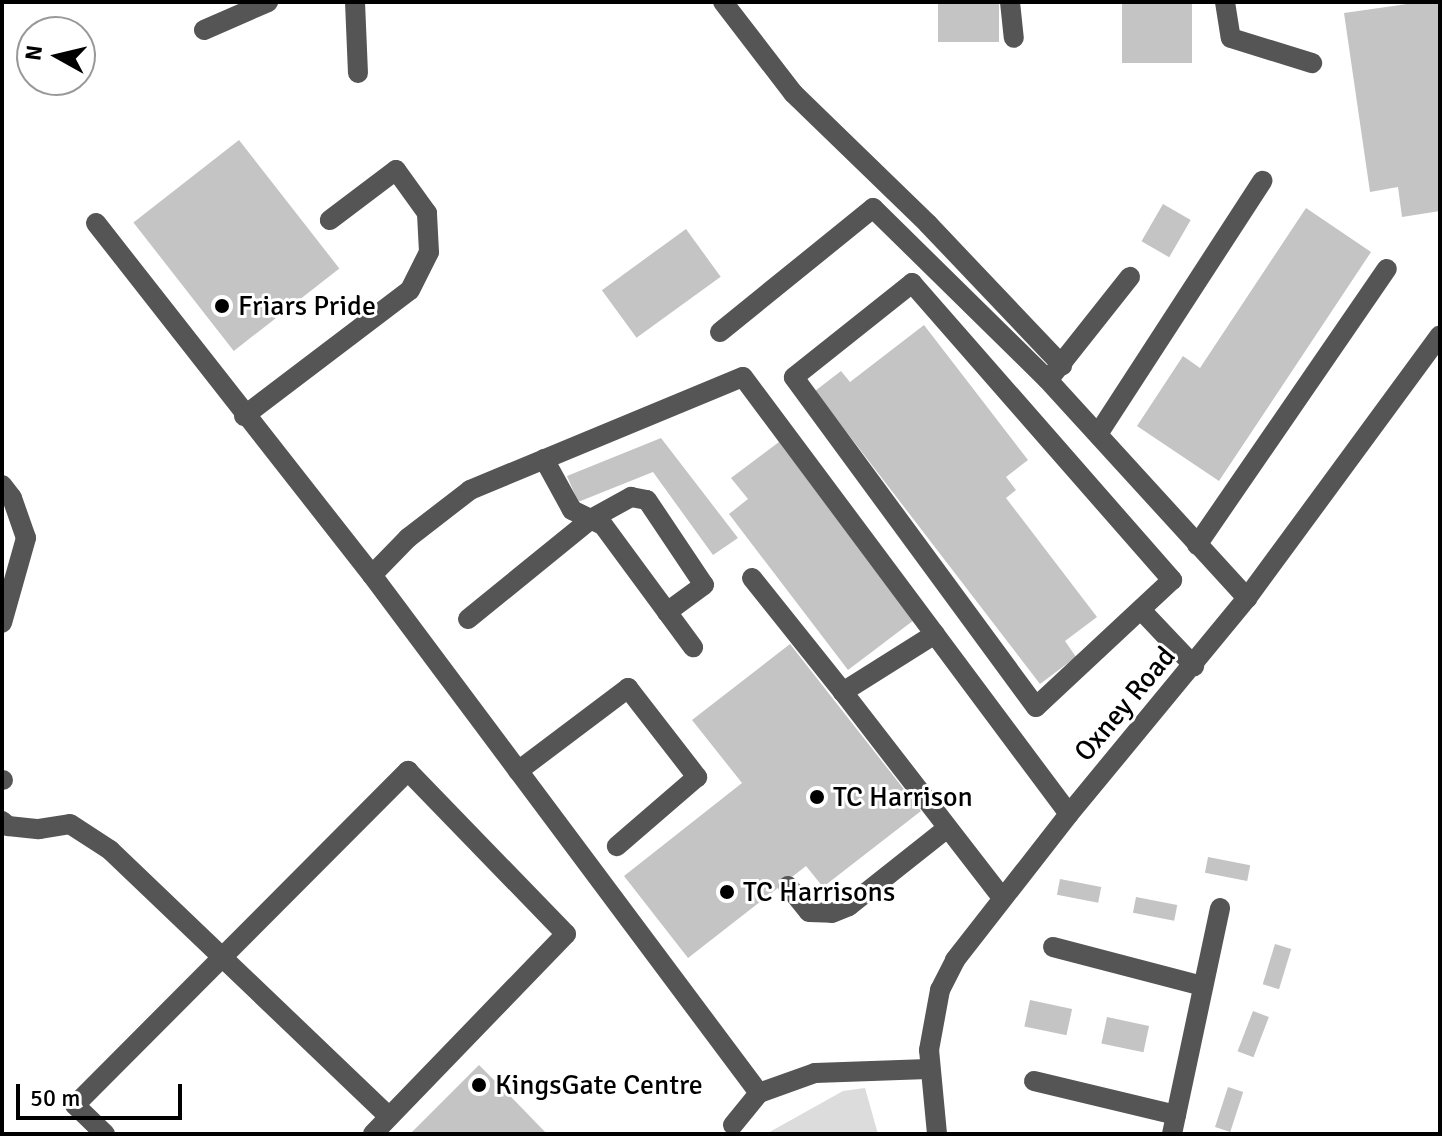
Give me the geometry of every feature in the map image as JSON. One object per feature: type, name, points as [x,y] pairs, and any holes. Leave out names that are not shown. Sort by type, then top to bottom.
[{"type":"street","points":[[204,30],[268,2]]},
{"type":"street","points":[[355,2],[358,73]]},
{"type":"street","points":[[723,2],[793,93],[928,224],[1054,372],[1098,434],[1247,598]]},
{"type":"street","points":[[1010,2],[1014,38]]},
{"type":"street","points":[[1225,2],[1231,38],[1312,63]]},
{"type":"street","points":[[244,416],[410,290],[429,252],[427,213],[396,170],[330,220]]},
{"type":"street","points":[[1098,434],[1262,181]]},
{"type":"street","points":[[720,332],[873,208],[1054,372]]},
{"type":"street","points":[[96,223],[244,416],[372,575],[759,1093]]},
{"type":"street","points":[[1197,545],[1387,269]]},
{"type":"street","points":[[1054,372],[1130,277]]},
{"type":"street","points":[[912,283],[1172,580],[1142,611],[1036,707],[794,377],[912,283]]},
{"type":"street","name":"Oxney Road","points":[[937,1134],[928,1069],[931,1028],[940,990],[955,960],[1069,814],[1247,598],[1440,335]]},
{"type":"street","points":[[372,575],[408,538],[470,490],[743,377],[1069,814]]},
{"type":"street","points":[[544,459],[572,510],[603,525],[693,647]]},
{"type":"street","points":[[2,485],[12,498],[26,538],[2,623]]},
{"type":"street","points":[[468,619],[591,519],[631,497],[647,500],[704,585],[667,612]]},
{"type":"street","points":[[752,578],[1002,898]]},
{"type":"street","points":[[1142,611],[1194,666]]},
{"type":"street","points":[[843,692],[935,634]]},
{"type":"street","points":[[518,771],[628,688],[697,777],[617,846]]},
{"type":"street","points":[[105,1134],[75,1105],[408,771],[566,934],[373,1134]]},
{"type":"street","points":[[2,821],[8,826],[39,829],[70,824],[110,850],[389,1117]]},
{"type":"street","points":[[788,886],[809,912],[832,913],[849,906],[946,829]]},
{"type":"street","points":[[1034,1081],[1174,1124],[1220,908]]},
{"type":"street","points":[[1053,947],[1203,986]]},
{"type":"street","points":[[733,1125],[759,1093],[815,1073],[928,1069]]},
{"type":"shaded area","points":[[865,1088],[878,1134],[766,1134],[843,1091]]},
{"type":"building","points":[[938,2],[999,2],[999,42],[938,42]]},
{"type":"building","points":[[1122,2],[1192,2],[1192,63],[1122,63]]},
{"type":"building","points":[[1440,2],[1440,211],[1402,217],[1398,187],[1370,192],[1344,13]]},
{"type":"building","points":[[239,140],[339,268],[234,351],[133,222]]},
{"type":"building","points":[[1163,204],[1191,220],[1169,257],[1142,241]]},
{"type":"building","points":[[1306,208],[1371,252],[1219,481],[1137,426],[1183,356],[1200,368]]},
{"type":"building","points":[[686,229],[721,277],[637,338],[602,290]]},
{"type":"building","points":[[924,325],[1028,460],[1006,477],[1016,490],[1006,498],[1097,617],[1065,641],[1076,657],[1040,684],[815,391],[841,371],[850,382]]},
{"type":"building","points":[[661,438],[738,538],[713,555],[653,472],[578,502],[567,476]]},
{"type":"building","points":[[779,442],[914,620],[848,670],[729,514],[748,499],[731,478]]},
{"type":"building","name":"TC Harrison","points":[[790,644],[921,811],[823,887],[806,866],[688,958],[624,876],[742,783],[692,720]]},
{"type":"building","points":[[1208,857],[1250,865],[1247,881],[1205,873]]},
{"type":"building","points":[[1060,879],[1101,887],[1098,903],[1057,895]]},
{"type":"building","points":[[1136,897],[1177,905],[1174,921],[1133,913]]},
{"type":"building","points":[[1275,944],[1291,949],[1279,989],[1263,984]]},
{"type":"building","points":[[1030,1000],[1072,1009],[1066,1035],[1024,1026]]},
{"type":"building","points":[[1253,1011],[1269,1017],[1253,1057],[1238,1051]]},
{"type":"building","points":[[1107,1017],[1149,1026],[1143,1052],[1101,1043]]},
{"type":"building","name":"KingsGate Centre","points":[[479,1065],[547,1134],[410,1134]]},
{"type":"building","points":[[1228,1087],[1243,1092],[1230,1132],[1215,1127]]},
{"type":"place","name":"Friars Pride","points":[[222,306]]},
{"type":"place","name":"TC Harrison","points":[[817,797]]},
{"type":"place","name":"TC Harrisons","points":[[727,892]]},
{"type":"place","name":"KingsGate Centre","points":[[479,1085]]}]
